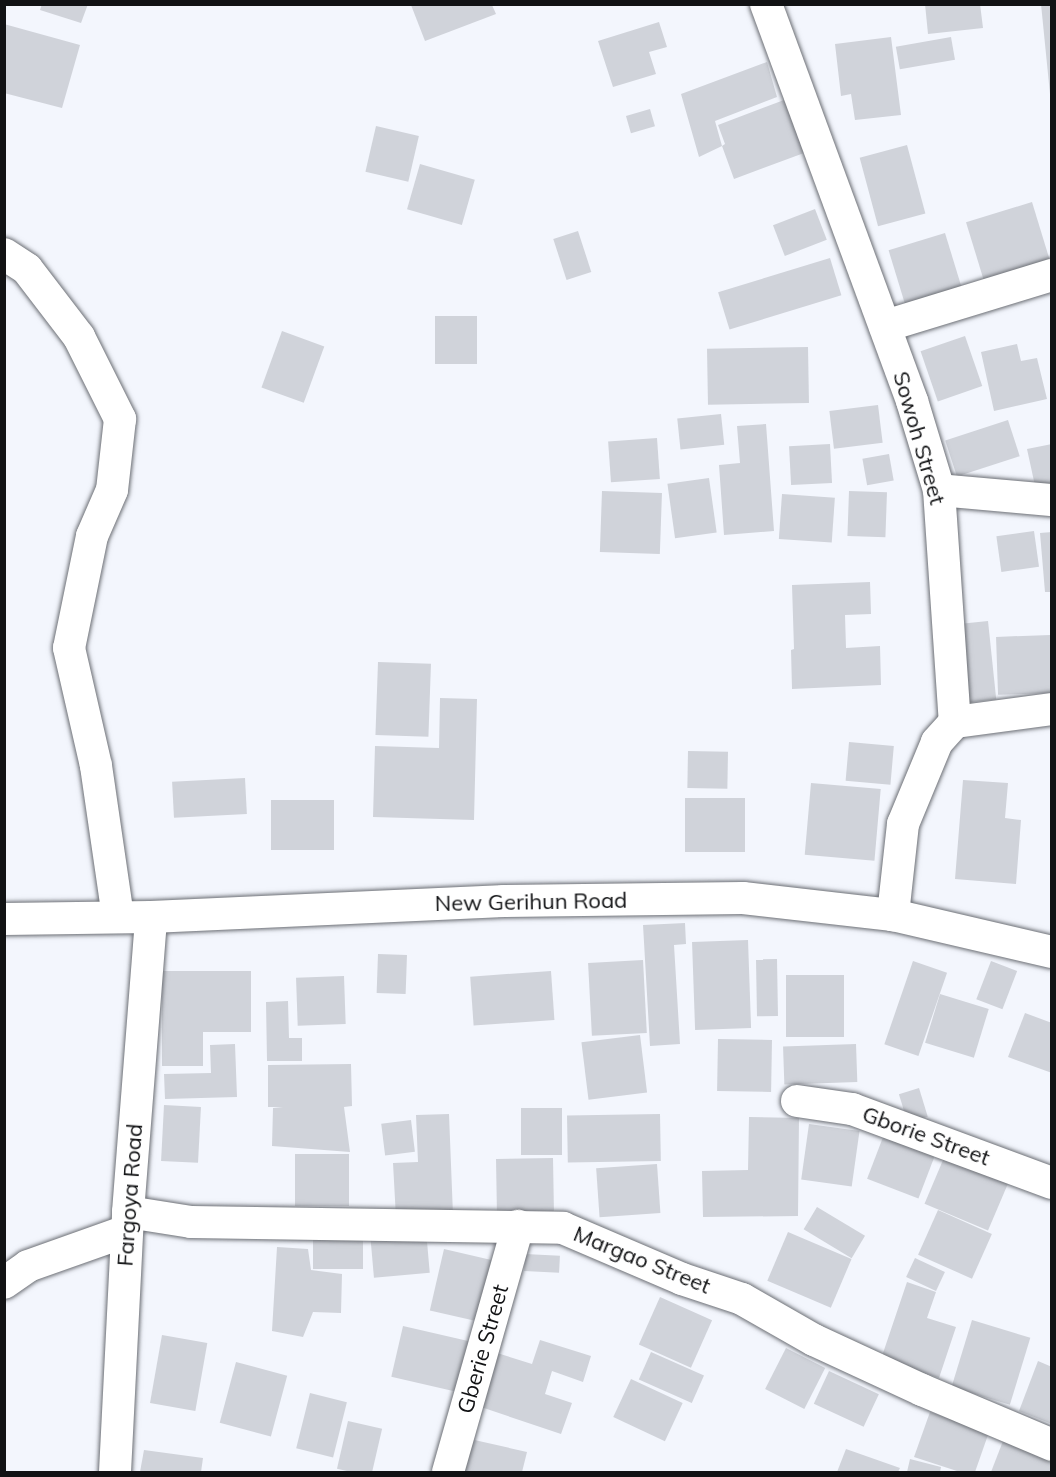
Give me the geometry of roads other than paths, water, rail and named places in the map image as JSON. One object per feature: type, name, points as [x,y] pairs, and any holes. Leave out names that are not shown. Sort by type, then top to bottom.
[{"type":"street","name":"Sowoh Street","points":[[766,4],[912,401],[939,490],[956,722]]},
{"type":"street","points":[[4,254],[27,269],[79,337],[120,419],[112,490],[93,537],[69,648],[96,766],[118,916]]},
{"type":"street","points":[[885,326],[1045,280],[1052,275]]},
{"type":"street","points":[[939,490],[1052,500]]},
{"type":"street","points":[[893,915],[903,824],[937,742],[956,722],[1052,709]]},
{"type":"street","name":"New Gerihun Road","points":[[4,919],[152,917],[505,901],[743,898],[893,915],[1052,952]]},
{"type":"street","name":"Fargoya Road","points":[[115,1473],[127,1222],[152,917]]},
{"type":"street","name":"Gborie Street","points":[[797,1101],[852,1109],[1052,1183]]},
{"type":"street","points":[[4,1283],[28,1266],[127,1222]]},
{"type":"street","name":"Margao Street","points":[[127,1222],[563,1228],[682,1279],[742,1299],[847,1355],[1052,1445]]},
{"type":"street","name":"Gberie Street","points":[[448,1473],[518,1226]]}]
